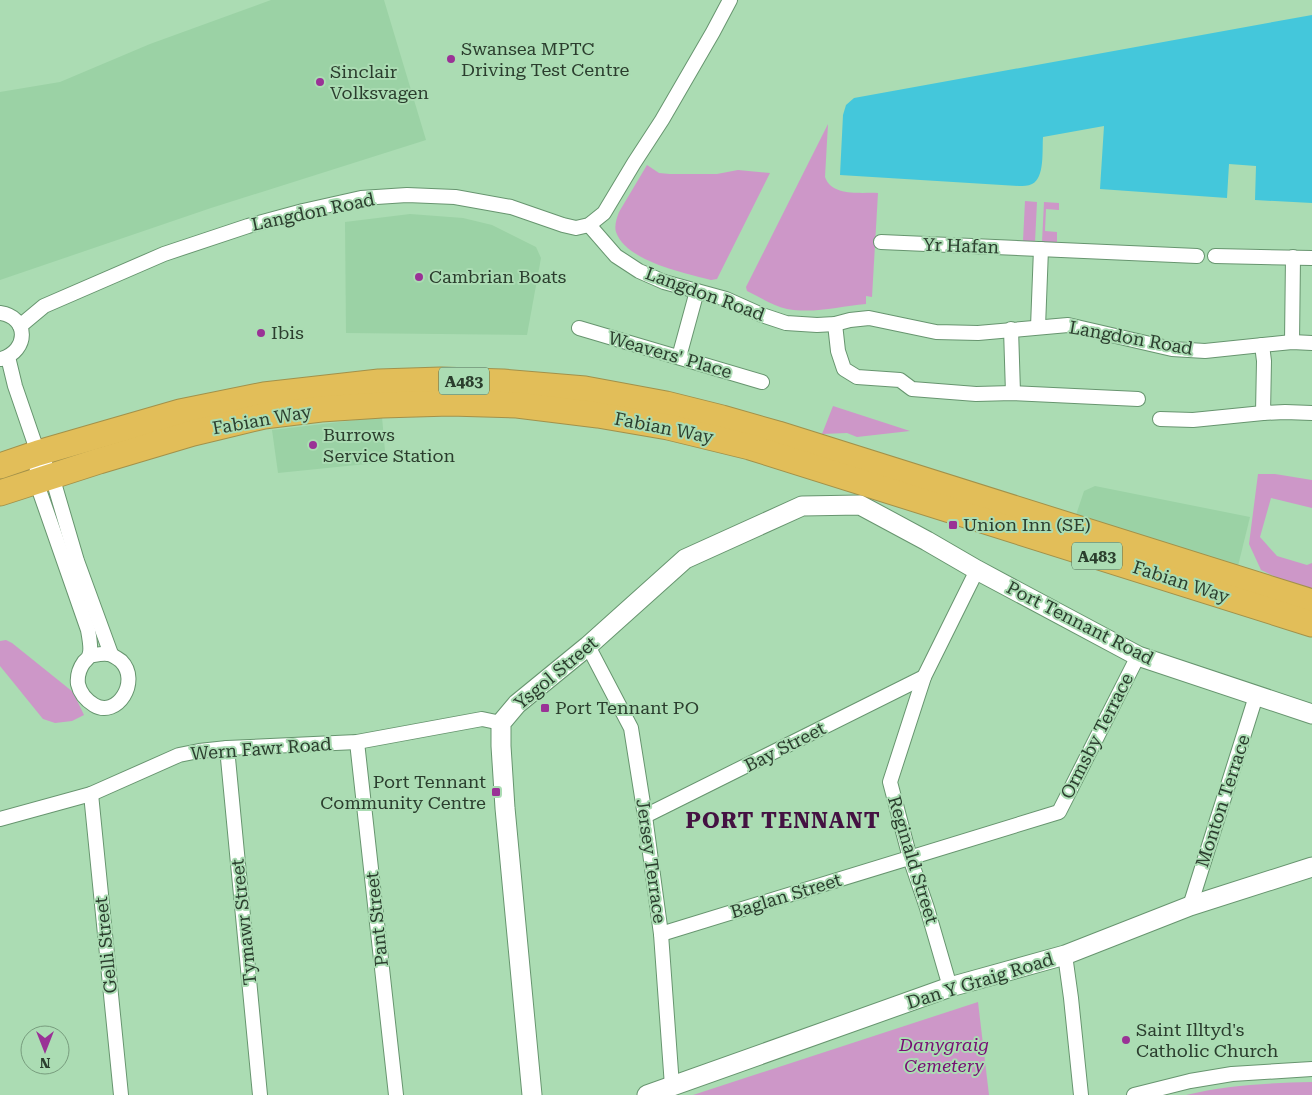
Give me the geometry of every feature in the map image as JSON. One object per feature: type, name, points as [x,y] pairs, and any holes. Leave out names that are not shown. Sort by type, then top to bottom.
[{"type":"highway","name":"Fabian Way","points":[[0,466],[38,452],[180,412],[273,394],[379,382],[441,380],[503,382],[585,389],[666,404],[722,418],[1312,602]]},
{"type":"highway","name":"Fabian Way","points":[[0,493],[201,431],[264,416],[322,409],[382,405],[450,403],[517,406],[598,415],[668,427],[750,447],[1312,624]]},
{"type":"street","points":[[589,225],[604,213],[662,120],[730,0]]},
{"type":"street","name":"Langdon Road","points":[[20,326],[44,306],[164,254],[248,226],[303,211],[362,198],[407,195],[455,197],[511,207],[576,228],[589,225],[616,256],[640,271],[664,282],[726,299],[762,315],[786,322],[817,325],[869,318],[936,332],[978,332],[1068,325],[1172,349],[1205,351],[1292,342],[1312,343]]},
{"type":"street","name":"Yr Hafan","points":[[880,242],[1197,256]]},
{"type":"street","points":[[1038,327],[1040,249]]},
{"type":"street","points":[[1216,256],[1312,258]]},
{"type":"street","points":[[1292,342],[1293,257]]},
{"type":"street","points":[[679,357],[697,291]]},
{"type":"street","points":[[0,313],[15,319],[22,332],[22,340],[19,347],[14,353],[4,358],[38,452],[44,478],[88,630],[89,656],[79,671],[78,685],[82,694],[89,702],[98,707],[110,706],[122,699],[127,691],[128,671],[123,663],[111,654],[44,478]]},
{"type":"street","points":[[835,324],[838,351],[844,369],[856,377],[900,380],[912,389],[976,394],[1138,399]]},
{"type":"street","name":"Weavers' Place","points":[[579,328],[762,382]]},
{"type":"street","points":[[1011,329],[1013,394]]},
{"type":"street","points":[[1262,345],[1264,361],[1263,413]]},
{"type":"street","points":[[1160,419],[1194,420],[1285,412],[1312,414]]},
{"type":"street","name":"Port Tennant Road","points":[[860,505],[1138,656],[1312,714]]},
{"type":"street","name":"Ysgol Street","points":[[532,1095],[505,808],[501,746],[502,723],[517,704],[588,646],[685,559],[802,506],[860,505]]},
{"type":"street","name":"Reginald Street","points":[[950,986],[910,858],[890,782],[924,677],[977,570]]},
{"type":"street","name":"Jersey Terrace","points":[[588,646],[631,728],[661,934],[672,1086]]},
{"type":"street","points":[[89,656],[111,654]]},
{"type":"street","name":"Ormsby Terrace","points":[[910,858],[1059,812],[1138,656]]},
{"type":"street","name":"Bay Street","points":[[645,816],[924,677]]},
{"type":"street","name":"Monton Terrace","points":[[1190,906],[1256,696]]},
{"type":"street","name":"Wern Fawr Road","points":[[0,819],[91,794],[180,755],[199,751],[357,742],[482,719],[502,723]]},
{"type":"street","name":"Pant Street","points":[[357,742],[396,1095]]},
{"type":"street","name":"Tymawr Street","points":[[227,748],[260,1095]]},
{"type":"street","name":"Gelli Street","points":[[91,794],[121,1095]]},
{"type":"street","name":"Baglan Street","points":[[661,934],[910,858]]},
{"type":"street","name":"Dan Y Graig Road","points":[[647,1095],[950,986],[1066,955],[1190,906],[1312,867]]},
{"type":"street","points":[[1066,955],[1081,1095]]},
{"type":"street","points":[[1134,1095],[1190,1081],[1232,1074],[1312,1069]]},
{"type":"shaded area","points":[[271,0],[384,0],[426,140],[211,208],[0,280],[0,92],[60,82],[150,44]]},
{"type":"shaded area","points":[[410,214],[463,218],[492,225],[536,247],[541,258],[527,335],[346,333],[345,222]]},
{"type":"shaded area","points":[[382,417],[386,462],[278,473],[272,430]]},
{"type":"shaded area","points":[[1095,486],[1250,517],[1238,566],[1076,515],[1084,491]]},
{"type":"green space","points":[[828,124],[825,177],[829,183],[840,191],[878,193],[872,297],[866,296],[866,304],[817,310],[807,311],[782,308],[747,291],[746,287]]},
{"type":"green space","points":[[647,165],[659,173],[670,174],[717,174],[738,170],[770,173],[717,279],[711,280],[686,274],[657,264],[631,251],[622,242],[615,229],[617,217]]},
{"type":"green space","points":[[1025,201],[1037,202],[1035,242],[1023,241]]},
{"type":"green space","points":[[1044,202],[1059,203],[1059,210],[1046,209],[1045,231],[1057,232],[1057,243],[1042,242]]},
{"type":"green space","points":[[833,406],[910,431],[857,437],[847,433],[822,434]]},
{"type":"green space","points":[[1258,474],[1275,474],[1312,480],[1312,508],[1271,498],[1260,537],[1277,556],[1307,565],[1312,563],[1312,589],[1301,589],[1261,570],[1249,544]]},
{"type":"green space","points":[[6,640],[73,692],[84,715],[72,721],[55,723],[43,719],[0,666],[0,641]]},
{"type":"green space","name":"Danygraig Cemetery","points":[[978,1002],[989,1095],[693,1095]]},
{"type":"green space","points":[[1312,1082],[1312,1095],[1186,1095],[1233,1087]]},
{"type":"water","points":[[1312,15],[1312,203],[1255,200],[1256,166],[1229,164],[1227,198],[1100,189],[1104,126],[1043,137],[1041,170],[1036,181],[1027,186],[840,175],[843,115],[846,105],[854,98]]},
{"type":"place","name":"Swansea MPTC Driving Test Centre","points":[[451,59]]},
{"type":"place","name":"Sinclair Volksvagen","points":[[320,82]]},
{"type":"place","name":"Cambrian Boats","points":[[419,277]]},
{"type":"place","name":"Ibis","points":[[261,333]]},
{"type":"place","name":"Burrows Service Station","points":[[313,445]]},
{"type":"place","name":"Union Inn (SE)","points":[[953,525]]},
{"type":"place","name":"Port Tennant PO","points":[[545,708]]},
{"type":"place","name":"Port Tennant Community Centre","points":[[496,792]]},
{"type":"place","name":"Saint Illtyd's Catholic Church","points":[[1126,1040]]},
{"type":"district","name":"PORT TENNANT","points":[[783,820]]}]
